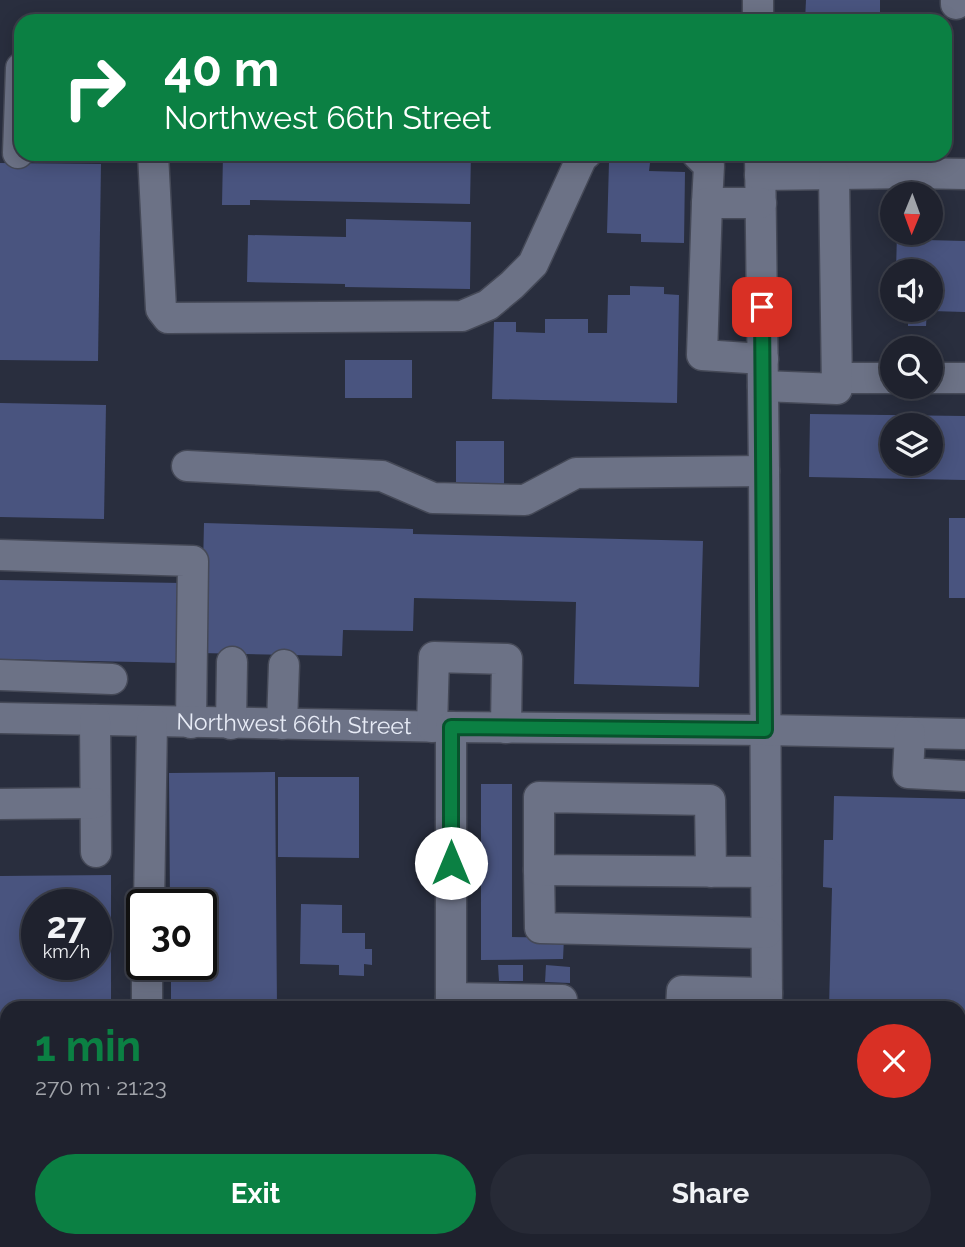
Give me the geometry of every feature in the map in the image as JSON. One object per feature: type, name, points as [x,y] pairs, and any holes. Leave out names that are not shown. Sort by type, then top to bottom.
[{"type":"street","points":[[153,161],[160,309],[169,318],[463,316],[488,305],[533,264],[580,161]]},
{"type":"street","points":[[704,161],[709,166],[702,355],[837,388],[822,167]]},
{"type":"street","points":[[706,203],[760,177],[822,167],[913,163],[965,174]]},
{"type":"street","points":[[681,1001],[682,992],[767,1000],[760,177]]},
{"type":"street","points":[[837,378],[880,378]]},
{"type":"street","points":[[943,378],[965,378]]},
{"type":"street","points":[[187,466],[382,475],[433,498],[525,500],[576,473],[764,471]]},
{"type":"street","points":[[0,555],[193,561],[191,723]]},
{"type":"street","points":[[451,1001],[441,727],[434,657],[507,659],[506,728]]},
{"type":"street","points":[[231,724],[232,662]]},
{"type":"street","points":[[282,724],[284,665]]},
{"type":"street","points":[[0,675],[112,678]]},
{"type":"street","name":"Northwest 66th Street","points":[[0,718],[231,724],[965,734]]},
{"type":"street","points":[[95,720],[96,852]]},
{"type":"street","points":[[149,889],[152,722]]},
{"type":"street","points":[[910,733],[908,773],[965,776]]},
{"type":"street","points":[[711,872],[710,800],[539,797],[540,929],[766,933]]},
{"type":"street","points":[[0,803],[95,803]]},
{"type":"street","points":[[539,870],[766,872]]},
{"type":"street","points":[[147,980],[147,1001]]},
{"type":"street","points":[[525,1001],[562,1001]]},
{"type":"building","points":[[806,0],[880,0],[880,14],[805,14]]},
{"type":"building","points":[[223,161],[471,161],[470,204],[250,200],[250,205],[222,205]]},
{"type":"building","points":[[609,162],[650,163],[649,171],[685,172],[684,243],[641,242],[641,234],[607,233]]},
{"type":"building","points":[[0,163],[101,164],[98,361],[0,360]]},
{"type":"building","points":[[346,219],[471,222],[470,289],[247,282],[248,235],[346,237]]},
{"type":"building","points":[[943,240],[965,241],[965,312],[943,311],[943,259],[896,259],[897,245],[943,245]]},
{"type":"building","points":[[630,286],[664,287],[664,294],[679,295],[677,403],[492,399],[494,322],[516,322],[516,332],[545,333],[545,319],[588,319],[588,333],[607,333],[608,295],[630,295]]},
{"type":"building","points":[[908,322],[926,322],[926,326],[908,326]]},
{"type":"building","points":[[345,360],[412,360],[412,398],[345,398]]},
{"type":"building","points":[[0,403],[106,405],[104,519],[0,517]]},
{"type":"building","points":[[810,414],[880,415],[880,476],[943,476],[943,416],[965,416],[965,480],[809,477]]},
{"type":"building","points":[[456,441],[504,441],[504,490],[456,489]]},
{"type":"building","points":[[949,518],[965,518],[965,598],[949,598]]},
{"type":"building","points":[[204,523],[413,529],[413,534],[703,541],[699,687],[574,684],[576,602],[414,598],[413,631],[343,630],[342,656],[201,653]]},
{"type":"building","points":[[0,580],[182,583],[181,663],[0,659]]},
{"type":"building","points":[[275,772],[277,1001],[171,1001],[171,980],[217,980],[217,889],[170,889],[169,773]]},
{"type":"building","points":[[278,777],[359,777],[359,858],[278,857]]},
{"type":"building","points":[[481,784],[512,784],[512,937],[564,938],[563,959],[481,960]]},
{"type":"building","points":[[834,796],[965,799],[965,1001],[829,1001],[832,888],[823,887],[824,840],[833,840]]},
{"type":"building","points":[[111,875],[111,889],[21,889],[21,980],[111,980],[111,1001],[0,1001],[0,876]]},
{"type":"building","points":[[301,904],[342,905],[342,933],[365,933],[365,949],[372,949],[372,965],[364,964],[364,976],[339,975],[339,965],[300,964]]},
{"type":"building","points":[[498,965],[523,965],[523,981],[499,981]]},
{"type":"building","points":[[546,965],[570,967],[570,983],[545,982]]},
{"type":"route","points":[[451,863],[451,727],[765,730],[762,307]]}]
